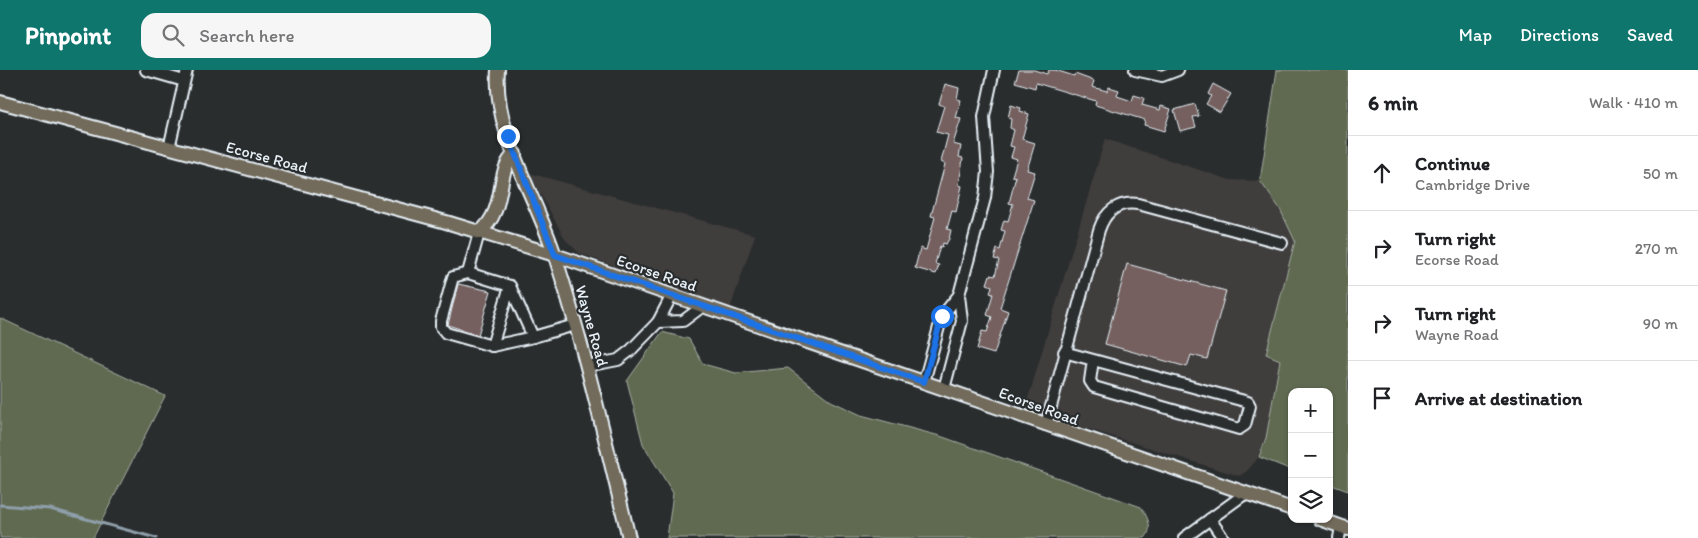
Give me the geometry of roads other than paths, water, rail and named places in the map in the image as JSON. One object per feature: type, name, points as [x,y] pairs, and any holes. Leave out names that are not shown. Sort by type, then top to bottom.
[{"type":"main road","name":"Wayne Road","points":[[498,70],[500,104],[515,154],[555,255],[587,366],[629,538]]},
{"type":"main road","name":"Ecorse Road","points":[[0,102],[555,255],[1288,508]]},
{"type":"main road","points":[[479,233],[489,224],[497,207],[507,161],[515,154]]},
{"type":"main road","points":[[1328,523],[1343,531]]},
{"type":"street","points":[[146,70],[184,81]]},
{"type":"street","points":[[169,148],[187,70]]},
{"type":"street","points":[[944,389],[962,321],[959,295],[985,198],[988,172],[984,117],[994,70]]},
{"type":"street","points":[[1135,70],[1162,76],[1178,70]]},
{"type":"street","points":[[1046,425],[1064,352],[1099,230],[1105,217],[1115,207],[1132,203],[1138,204],[1282,243]]},
{"type":"street","points":[[468,273],[479,233]]},
{"type":"street","points":[[533,336],[510,286],[468,273],[453,277],[441,327],[446,333],[492,346],[533,336],[575,325]]},
{"type":"street","points":[[492,346],[510,286]]},
{"type":"street","points":[[587,366],[618,360],[658,322],[672,295]]},
{"type":"street","points":[[924,382],[942,316],[959,295]]},
{"type":"street","points":[[658,322],[683,321],[703,306]]},
{"type":"street","points":[[1064,352],[1248,402],[1250,406],[1245,425],[1239,429],[1094,387],[1090,381],[1093,360]]},
{"type":"street","points":[[1184,538],[1246,493]]},
{"type":"street","points":[[1210,519],[1223,538]]},
{"type":"waterway","points":[[0,505],[50,509],[156,538]]}]
